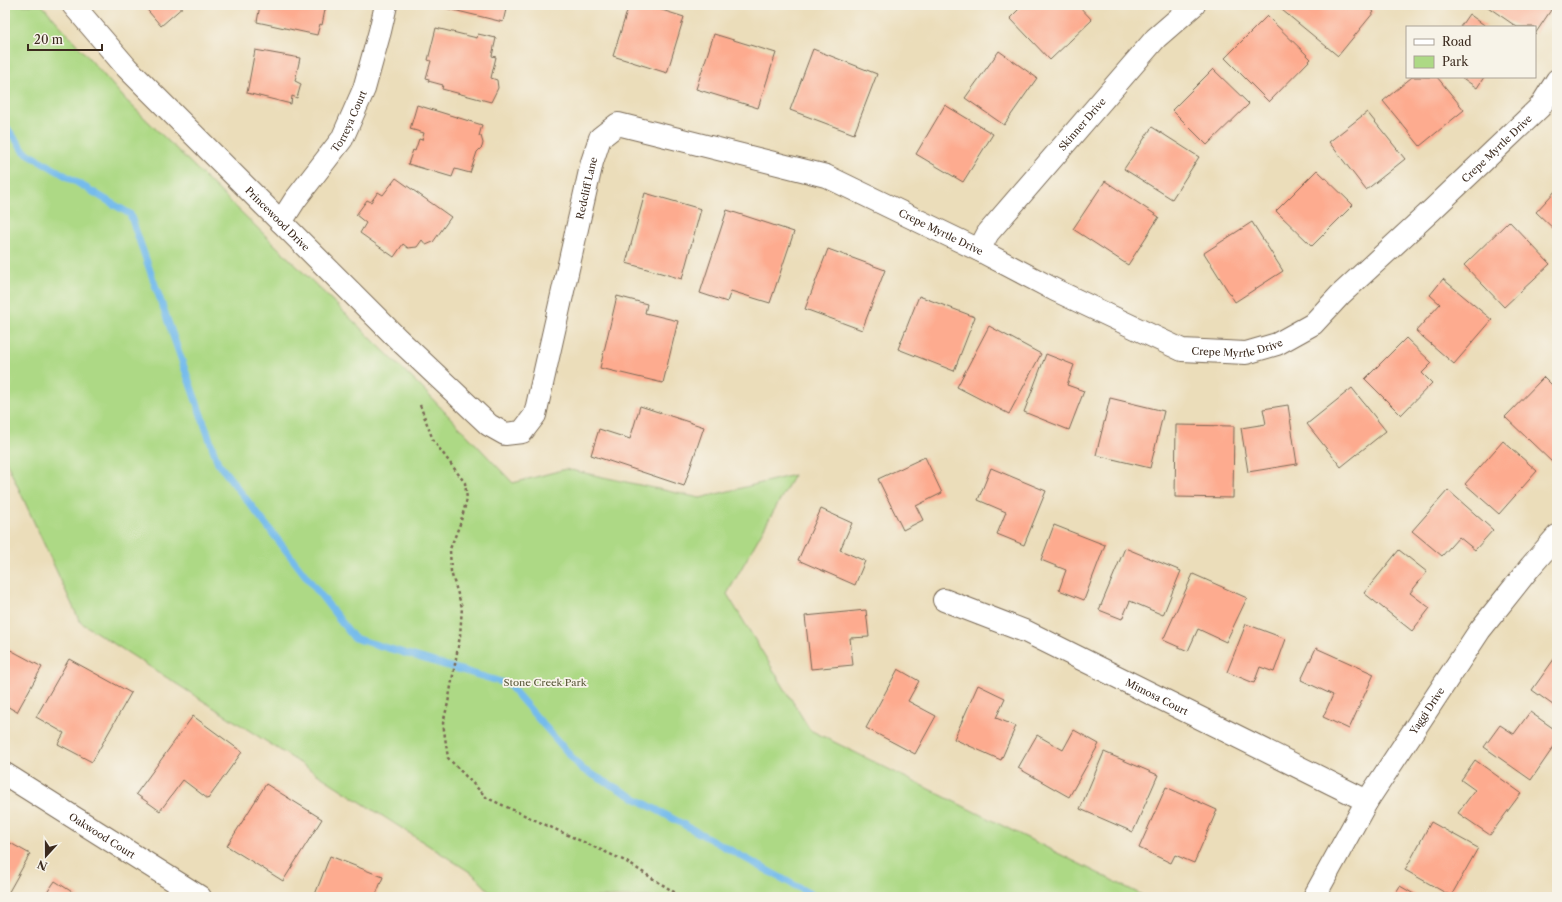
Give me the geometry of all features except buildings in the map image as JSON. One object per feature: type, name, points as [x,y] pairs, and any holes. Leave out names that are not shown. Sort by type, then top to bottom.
[{"type":"street","name":"Princewood Drive","points":[[73,5],[127,68],[398,339],[489,425]]},
{"type":"street","name":"Torreya Court","points":[[281,222],[295,200],[342,139],[364,89],[386,5]]},
{"type":"street","name":"Skinner Drive","points":[[978,250],[988,232],[1156,38],[1194,5]]},
{"type":"street","name":"Crepe Myrtle Drive","points":[[826,176],[978,250],[1055,290],[1182,350],[1246,353],[1277,344],[1313,324],[1340,295],[1540,107],[1557,80]]},
{"type":"street","name":"Redcliff Lane","points":[[489,425],[505,434],[522,432],[535,415],[592,162],[600,138],[618,124],[826,176]]},
{"type":"street","name":"Yaggi Drive","points":[[1314,897],[1367,801],[1480,630],[1557,536]]},
{"type":"street","name":"Mimosa Court","points":[[944,600],[1027,632],[1367,801]]},
{"type":"street","name":"Oakwood Court","points":[[5,774],[200,897]]},
{"type":"path","points":[[420,405],[434,440],[465,483],[467,499],[460,524],[450,549],[451,572],[462,607],[460,636],[448,704],[443,722],[448,758],[486,798],[625,861],[682,897]]},
{"type":"green space","name":"Stone Creek Park","points":[[5,5],[42,5],[125,99],[421,387],[513,483],[566,469],[700,498],[794,475],[727,594],[810,730],[1146,897],[495,897],[473,874],[80,622],[5,459]]},
{"type":"waterway","points":[[5,125],[24,151],[130,214],[218,463],[354,638],[508,684],[582,769],[816,897]]}]
